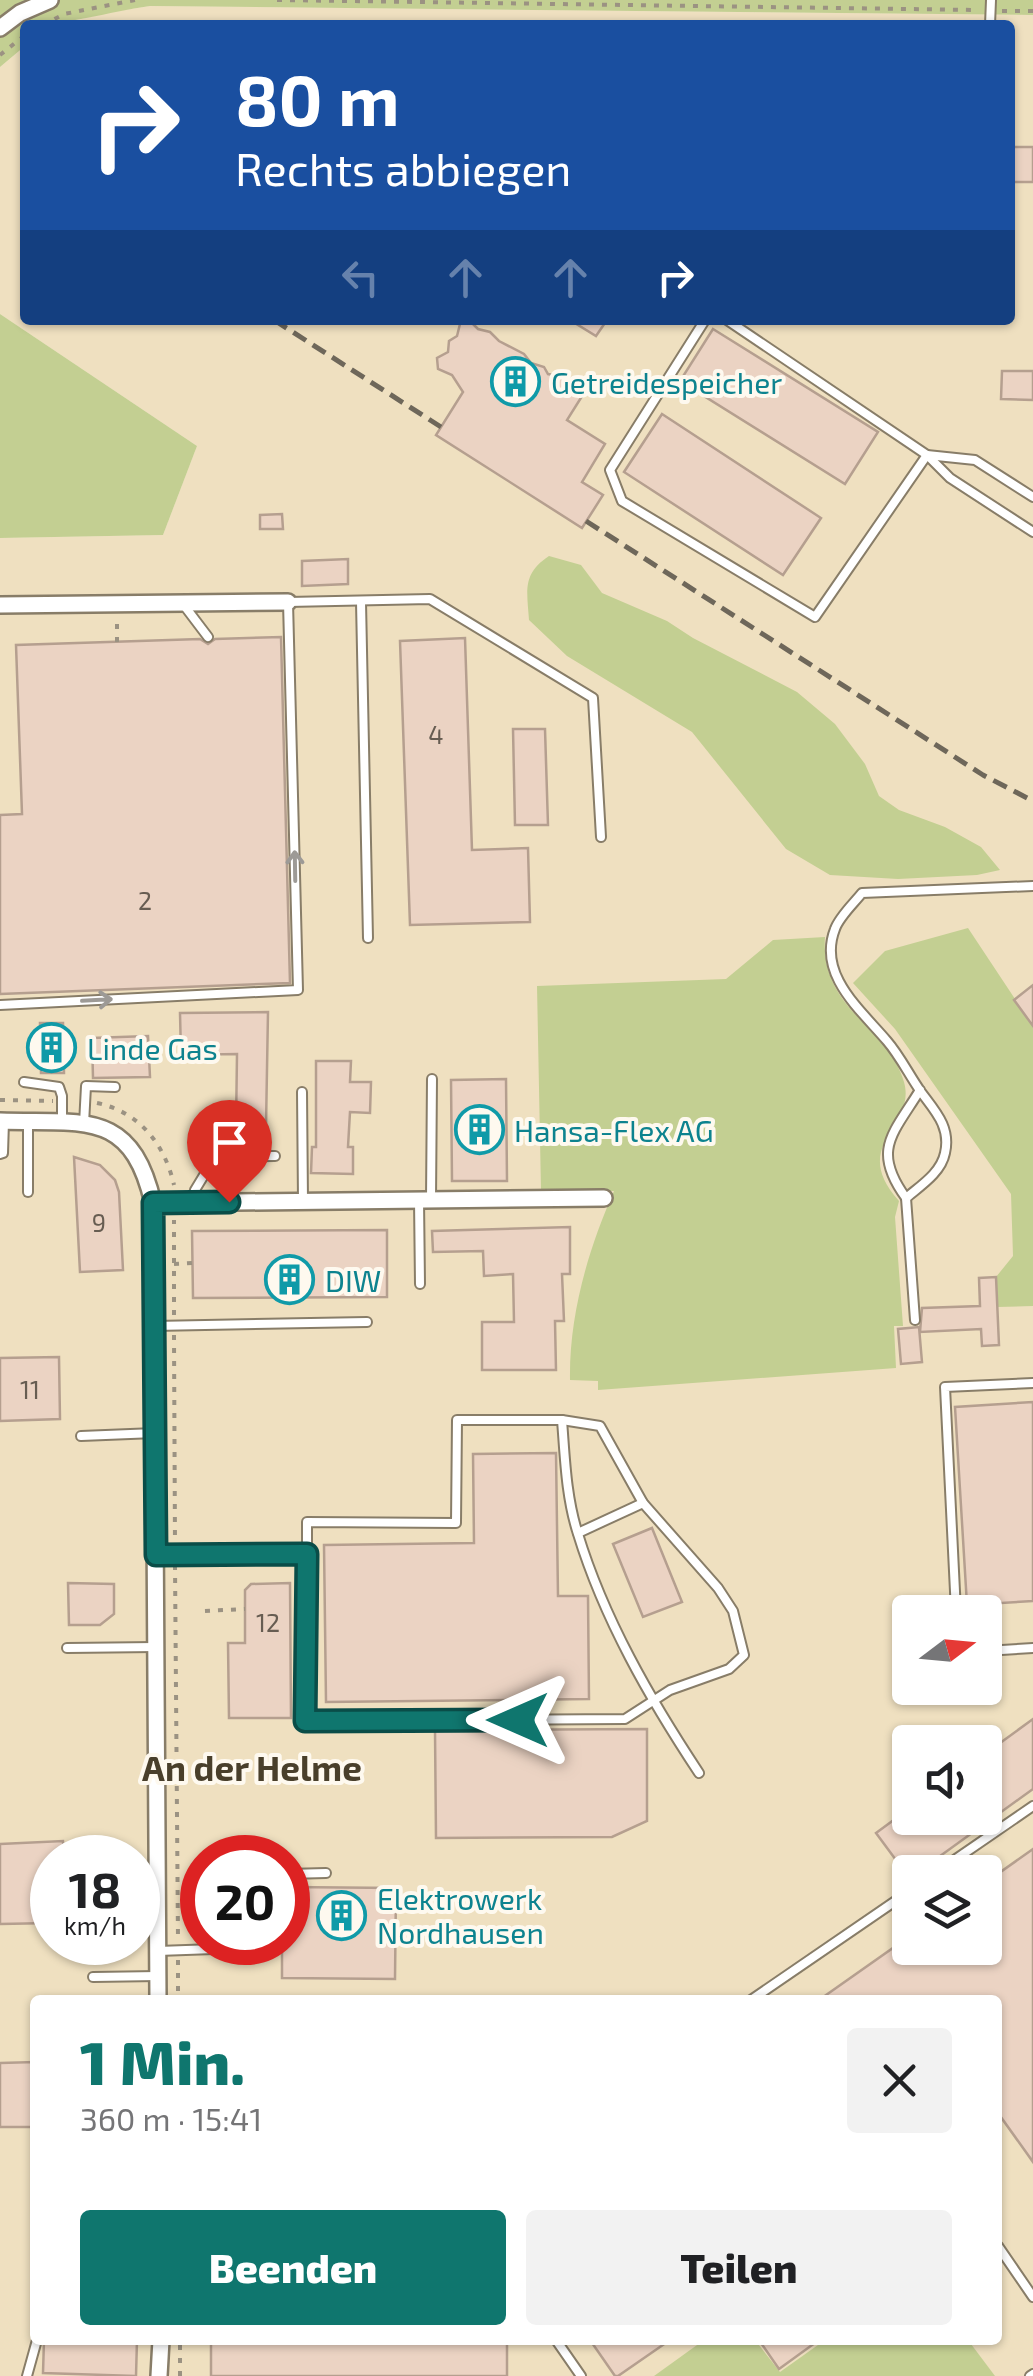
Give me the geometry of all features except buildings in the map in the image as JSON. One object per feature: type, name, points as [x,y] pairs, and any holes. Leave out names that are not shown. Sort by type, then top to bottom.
[{"type":"street","points":[[0,28],[20,13],[50,0]]},
{"type":"street","points":[[0,606],[288,602]]},
{"type":"street","points":[[2,1121],[95,1124],[120,1136],[147,1175],[153,1203],[157,1835]]},
{"type":"street","points":[[153,1203],[604,1198]]},
{"type":"street","points":[[158,1965],[158,1995]]},
{"type":"street","points":[[159,2376],[160,2345]]},
{"type":"lane","points":[[702,325],[610,470],[622,501],[815,617],[927,454]]},
{"type":"lane","points":[[734,325],[927,454],[950,478],[1033,532]]},
{"type":"lane","points":[[927,454],[975,460],[1033,497]]},
{"type":"lane","points":[[0,1005],[298,990],[288,602],[430,600],[593,698],[600,837]]},
{"type":"lane","points":[[361,602],[368,938]]},
{"type":"lane","points":[[183,604],[208,637]]},
{"type":"lane","points":[[906,1198],[934,1174],[945,1156],[942,1120],[889,1043],[854,1006],[839,982],[831,960],[834,929],[862,892],[1033,886]]},
{"type":"lane","points":[[420,1284],[432,1079]]},
{"type":"lane","points":[[24,1082],[59,1087],[62,1123]]},
{"type":"lane","points":[[84,1124],[86,1086],[115,1087]]},
{"type":"lane","points":[[914,1320],[906,1198],[893,1181],[885,1157],[892,1137],[920,1090]]},
{"type":"lane","points":[[302,1092],[304,1201]]},
{"type":"lane","points":[[0,1154],[2,1121]]},
{"type":"lane","points":[[28,1122],[28,1192]]},
{"type":"lane","points":[[192,1203],[195,1190],[215,1157],[276,1156]]},
{"type":"lane","points":[[154,1326],[367,1322]]},
{"type":"lane","points":[[955,1595],[945,1387],[1033,1384]]},
{"type":"lane","points":[[456,1420],[562,1420],[600,1426],[644,1503],[733,1611],[744,1655],[729,1670],[670,1690],[625,1719],[305,1721],[308,1522],[456,1522],[456,1420]]},
{"type":"lane","points":[[562,1420],[566,1481],[578,1533],[606,1606],[652,1702],[699,1774]]},
{"type":"lane","points":[[81,1436],[154,1432]]},
{"type":"lane","points":[[578,1533],[644,1503]]},
{"type":"lane","points":[[156,1555],[307,1554]]},
{"type":"lane","points":[[67,1648],[156,1647]]},
{"type":"lane","points":[[1002,1650],[1033,1648]]},
{"type":"lane","points":[[961,1855],[1033,1806]]},
{"type":"lane","points":[[310,1873],[326,1873]]},
{"type":"lane","points":[[758,1995],[892,1903]]},
{"type":"lane","points":[[93,1978],[158,1976]]},
{"type":"lane","points":[[1002,2252],[1033,2296]]},
{"type":"lane","points":[[27,2376],[36,2345]]},
{"type":"lane","points":[[559,2345],[581,2376]]},
{"type":"path","points":[[53,20],[64,14],[136,0]]},
{"type":"path","points":[[277,0],[991,5],[1033,11]]},
{"type":"path","points":[[0,55],[20,39]]},
{"type":"path","points":[[117,642],[118,604]]},
{"type":"path","points":[[174,1264],[192,1264]]},
{"type":"path","points":[[205,1611],[245,1609]]},
{"type":"path","points":[[180,2345],[180,2376]]},
{"type":"shaded area","points":[[150,6],[1033,15],[1033,2376],[0,2376],[0,538],[163,535],[197,446],[0,314],[0,67],[20,50],[20,325],[1015,325],[1015,20],[79,20]]},
{"type":"green space","points":[[0,0],[1033,0],[1033,15],[150,6],[77,20],[20,20],[20,50],[0,67]]},
{"type":"green space","points":[[0,314],[197,446],[163,535],[0,538]]},
{"type":"green space","points":[[549,556],[581,565],[602,593],[667,621],[797,692],[835,724],[865,764],[879,796],[899,810],[945,827],[981,847],[1000,870],[898,879],[830,875],[786,849],[692,732],[567,656],[529,620],[530,576]]},
{"type":"green space","points":[[968,928],[1033,1026],[1033,1306],[997,1307],[996,1277],[1013,1256],[1011,1194],[895,1029],[853,983],[885,951]]},
{"type":"green space","points":[[825,937],[826,962],[833,983],[884,1046],[904,1082],[902,1112],[887,1137],[880,1165],[885,1181],[899,1201],[895,1217],[903,1326],[894,1326],[896,1368],[598,1390],[598,1381],[570,1380],[573,1331],[582,1283],[614,1191],[541,1190],[537,986],[726,979],[773,940]]},
{"type":"green space","points":[[697,2345],[759,2345],[780,2372],[818,2345],[972,2345],[995,2376],[654,2376]]},
{"type":"railway","points":[[282,325],[441,427]]},
{"type":"railway","points":[[586,521],[983,775],[1033,801]]},
{"type":"place","name":"Getreidespeicher","points":[[516,382]]},
{"type":"place","name":"Linde Gas","points":[[52,1048]]},
{"type":"place","name":"Hansa-Flex AG","points":[[479,1130]]},
{"type":"place","name":"DIW","points":[[290,1280]]},
{"type":"place","name":"Elektrowerk Nordhausen","points":[[342,1915]]},
{"type":"district","name":"An der Helme","points":[[252,1767]]},
{"type":"route","points":[[229,1202],[153,1203],[156,1555],[307,1554],[305,1721],[518,1720]]}]
